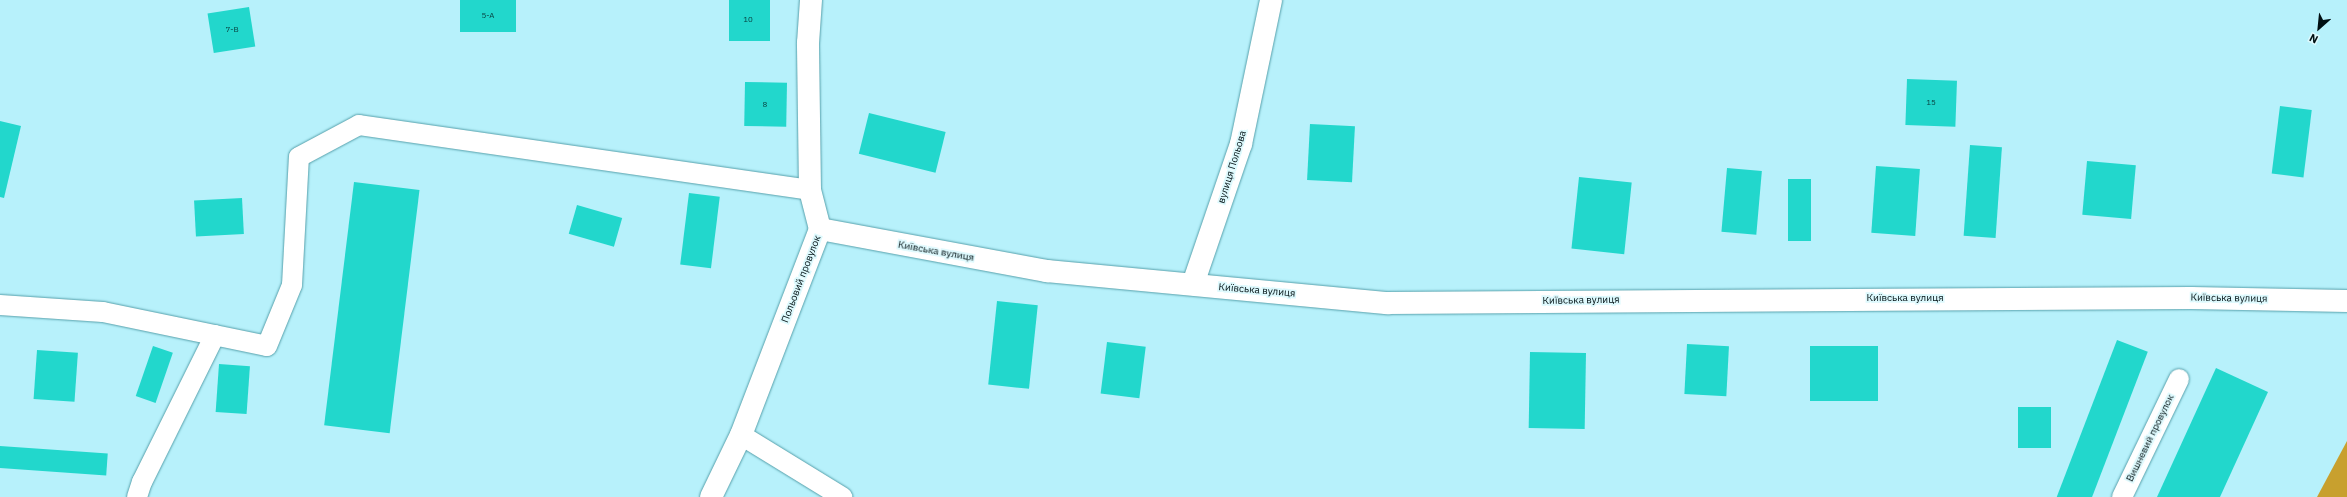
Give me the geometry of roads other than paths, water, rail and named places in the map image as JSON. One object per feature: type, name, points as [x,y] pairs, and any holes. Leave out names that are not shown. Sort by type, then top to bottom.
[{"type":"street","name":"Польовий провулок","points":[[711,497],[741,435],[820,229],[810,190],[808,43],[811,0]]},
{"type":"street","name":"вулиця Польова","points":[[1193,284],[1241,144],[1271,0]]},
{"type":"street","name":"Київська вулиця","points":[[820,229],[1047,271],[1387,303],[2175,298],[2347,301]]},
{"type":"lane","points":[[0,305],[103,312],[267,346],[292,285],[299,157],[359,125],[810,190]]},
{"type":"lane","points":[[137,497],[142,482],[215,335]]},
{"type":"lane","name":"Вишневий провулок","points":[[2122,497],[2179,379]]},
{"type":"lane","points":[[741,435],[842,497]]}]
